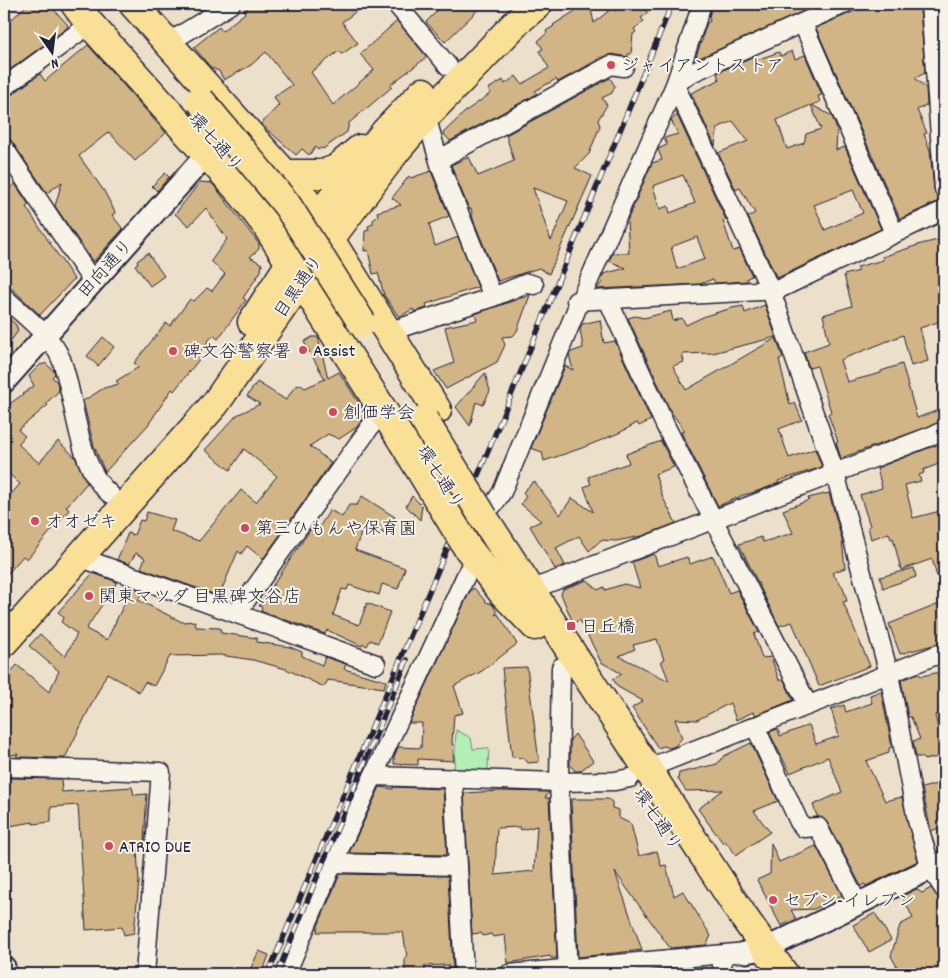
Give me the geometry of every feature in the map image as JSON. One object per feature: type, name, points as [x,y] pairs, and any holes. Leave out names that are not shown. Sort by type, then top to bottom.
[{"type":"main road","name":"環七通り","points":[[114,4],[195,106],[265,200],[348,327],[419,426],[478,531],[542,622],[638,774],[749,957],[784,974]]},
{"type":"main road","points":[[133,4],[285,174],[323,230],[388,332],[419,426]]},
{"type":"main road","name":"目黒通り","points":[[4,614],[214,378],[296,272],[385,132],[508,4]]},
{"type":"main road","name":"目黒通り","points":[[323,230],[426,116],[519,20],[538,4]]},
{"type":"main road","name":"環七通り","points":[[85,11],[195,106]]},
{"type":"main road","points":[[85,11],[248,203],[296,272],[348,327],[383,410],[419,426]]},
{"type":"main road","points":[[285,174],[322,174],[336,169],[385,132]]},
{"type":"main road","name":"目黒通り","points":[[4,642],[216,404],[272,325],[296,272]]},
{"type":"main road","points":[[272,325],[289,319],[302,318],[348,327]]},
{"type":"main road","points":[[478,531],[538,587],[542,622]]},
{"type":"main road","points":[[478,531],[542,622]]},
{"type":"main road","name":"環七通り","points":[[542,622],[561,667],[638,774]]},
{"type":"street","points":[[168,43],[231,4]]},
{"type":"street","points":[[396,4],[448,66]]},
{"type":"street","points":[[286,974],[478,531],[502,492],[577,302],[675,85],[702,4]]},
{"type":"street","points":[[675,85],[689,74],[844,4]]},
{"type":"street","points":[[930,4],[944,189]]},
{"type":"street","points":[[4,87],[85,11]]},
{"type":"street","points":[[803,24],[894,233]]},
{"type":"street","points":[[440,159],[611,65],[624,67]]},
{"type":"street","points":[[675,85],[771,291],[835,473],[888,674],[917,820],[938,866],[944,889]]},
{"type":"street","points":[[426,116],[440,159],[493,297]]},
{"type":"street","points":[[4,148],[92,282]]},
{"type":"street","name":"田向通り","points":[[4,382],[206,155]]},
{"type":"street","points":[[577,302],[771,291],[944,210]]},
{"type":"street","points":[[388,332],[493,297],[526,283],[534,285]]},
{"type":"street","points":[[4,297],[44,336],[61,358],[80,441],[100,486],[110,494]]},
{"type":"street","points":[[608,300],[666,425],[808,705]]},
{"type":"street","points":[[237,613],[383,410]]},
{"type":"street","points":[[538,587],[944,432]]},
{"type":"street","points":[[79,557],[376,664]]},
{"type":"street","points":[[373,776],[559,782],[615,781],[638,774],[944,652]]},
{"type":"street","points":[[561,667],[559,782],[568,972]]},
{"type":"street","points":[[755,726],[800,822],[804,828],[818,827],[858,904]]},
{"type":"street","points":[[4,767],[161,772],[145,974]]},
{"type":"street","points":[[453,778],[464,974]]},
{"type":"street","points":[[333,863],[457,866]]},
{"type":"street","points":[[723,974],[749,957],[938,866]]},
{"type":"street","points":[[509,974],[568,972],[749,957]]},
{"type":"street","points":[[4,967],[5,974]]},
{"type":"shaded area","points":[[4,309],[30,333],[30,339],[4,368]]},
{"type":"green space","points":[[456,730],[471,738],[473,749],[489,748],[488,769],[483,774],[454,775]]},
{"type":"building","points":[[28,4],[49,4],[68,25],[67,28],[4,74],[4,8],[12,19]]},
{"type":"building","points":[[252,4],[366,4],[342,22],[358,43],[342,54],[339,51],[311,72],[333,105],[374,70],[360,54],[397,21],[427,57],[390,85],[392,87],[349,123],[347,132],[323,149],[318,150],[316,147],[309,155],[302,149],[296,155],[261,124],[279,105],[274,97],[292,85],[266,52],[251,65],[224,80],[219,71],[211,68],[194,47],[219,27],[222,31],[245,13],[244,11]]},
{"type":"building","points":[[444,4],[484,4],[445,42],[426,22]]},
{"type":"building","points":[[588,4],[594,23],[612,8],[615,11],[623,4],[640,4],[648,13],[641,18],[644,21],[634,29],[636,32],[633,34],[631,54],[628,54],[628,57],[612,54],[599,58],[558,82],[556,79],[535,91],[537,94],[450,141],[443,133],[466,111],[491,93],[488,89],[503,80],[505,84],[516,76],[522,84],[549,68],[539,51],[543,49],[538,41],[553,25],[575,11],[574,6]]},
{"type":"building","points":[[712,4],[819,4],[695,60],[707,23],[710,21]]},
{"type":"building","points":[[860,4],[917,4],[920,10],[925,73],[915,78],[926,88],[927,105],[917,110],[927,133],[924,134],[930,150],[934,190],[941,200],[900,219],[816,28],[862,8]]},
{"type":"building","points":[[88,45],[166,133],[135,161],[109,132],[79,156],[104,191],[115,213],[112,215],[123,229],[93,262],[55,206],[62,182],[47,193],[4,130],[4,97],[10,96],[40,74],[45,81]]},
{"type":"building","points":[[792,51],[795,59],[805,55],[822,95],[818,96],[820,102],[812,105],[832,116],[837,130],[836,150],[845,147],[881,229],[777,278],[748,217],[755,213],[740,188],[736,190],[718,153],[748,141],[733,121],[717,128],[715,146],[691,93],[719,80],[717,73],[754,56],[756,60],[779,52],[781,56]],"holes":[[[811,105],[821,129],[806,134],[804,143],[787,149],[777,120]],[[853,190],[863,213],[825,230],[814,205]]]},
{"type":"building","points":[[610,78],[615,86],[612,93],[602,98],[607,105],[598,120],[600,126],[589,154],[575,168],[592,176],[549,274],[539,268],[498,281],[473,219],[471,208],[469,209],[451,165],[469,157],[478,176],[514,161],[506,135]],"holes":[[[533,188],[568,201],[551,241]]]},
{"type":"building","points":[[677,115],[726,220],[723,221],[733,251],[740,249],[752,276],[747,278],[747,281],[715,283],[713,279],[700,284],[597,289],[602,282],[603,274],[626,268],[609,261],[613,253],[629,253],[627,221],[652,163],[662,160],[658,149],[667,145],[664,138],[678,134],[671,120]],"holes":[[[683,175],[695,203],[670,213],[668,206],[660,209],[653,186]],[[697,237],[705,259],[677,269],[671,247]]]},
{"type":"building","points":[[431,171],[449,216],[429,224],[435,246],[458,237],[478,287],[426,304],[427,308],[414,312],[413,309],[399,317],[384,295],[378,273],[373,274],[368,250],[364,251],[365,231],[369,230],[368,226],[373,224],[373,220],[378,216],[377,212],[401,205],[392,198],[409,176],[411,178]]},
{"type":"building","points":[[165,173],[169,177],[157,191],[152,186]]},
{"type":"building","points":[[200,182],[212,183],[259,244],[259,249],[250,257],[262,264],[261,271],[243,298],[246,300],[218,339],[213,335],[198,354],[201,357],[174,391],[172,389],[148,425],[105,472],[94,446],[83,401],[104,388],[119,384],[116,381],[139,367],[134,363],[166,323],[170,326],[190,299],[194,301],[207,288],[212,291],[225,274],[211,261],[227,239],[206,208],[189,226],[175,214]]},
{"type":"building","points":[[15,184],[29,205],[26,207],[74,279],[40,315],[4,281],[4,192]]},
{"type":"building","points":[[942,239],[944,250],[944,320],[920,328],[928,361],[911,366],[903,335],[840,360],[847,382],[881,373],[881,371],[902,364],[917,418],[944,408],[944,421],[841,458],[836,443],[838,442],[828,414],[831,412],[817,366],[809,368],[804,352],[829,343],[823,315],[852,306],[844,275],[859,271],[857,267],[883,260],[882,257]]},
{"type":"building","points":[[148,253],[164,276],[150,286],[135,265],[138,263],[137,261]]},
{"type":"building","points":[[530,295],[517,331],[513,336],[502,337],[505,345],[497,362],[446,389],[434,371],[454,363],[445,327],[477,320],[475,314]]},
{"type":"building","points":[[765,305],[776,337],[713,353],[682,354],[684,362],[673,366],[686,390],[776,338],[783,358],[779,359],[790,405],[795,403],[802,420],[779,429],[789,458],[815,449],[822,467],[778,481],[779,483],[718,506],[681,432],[685,431],[671,412],[628,318],[635,316],[644,318],[671,311],[673,321],[682,318],[686,325],[705,316],[732,308],[743,306],[745,313]]},
{"type":"building","points":[[4,314],[16,325],[18,331],[4,350]]},
{"type":"building","points":[[600,320],[604,343],[615,341],[651,420],[639,426],[637,423],[619,433],[544,461],[542,452],[531,448],[565,366],[573,370],[569,355],[571,352],[583,348],[580,329],[582,324]]},
{"type":"building","points":[[103,337],[114,347],[98,366],[87,356]]},
{"type":"building","points":[[312,337],[318,337],[328,378],[339,372],[366,414],[357,427],[339,439],[328,434],[310,446],[331,463],[263,559],[247,546],[241,554],[238,551],[219,596],[141,568],[145,558],[136,553],[129,564],[117,560],[128,533],[134,535],[140,520],[144,521],[147,512],[175,520],[171,531],[199,541],[241,490],[256,502],[277,476],[244,449],[230,470],[205,450],[237,415],[260,404],[247,396],[257,382],[286,400],[295,386],[301,385],[305,388],[325,379],[304,342]]},
{"type":"building","points":[[45,363],[54,371],[55,374],[52,377],[57,382],[59,391],[46,403],[48,405],[18,430],[25,436],[18,444],[39,463],[58,441],[75,457],[87,483],[66,507],[69,510],[27,559],[23,556],[4,578],[4,502],[20,484],[4,469],[4,412],[11,403],[34,386],[29,376],[41,364]]},
{"type":"building","points":[[485,373],[490,391],[483,405],[476,402],[470,426],[456,407]]},
{"type":"building","points":[[661,441],[674,467],[655,474],[663,498],[676,523],[642,536],[616,541],[601,540],[589,551],[579,536],[556,548],[565,565],[555,569],[530,526],[541,521],[521,504],[526,496],[523,492],[534,481],[560,515],[572,498],[593,512],[584,487],[591,484],[588,477],[629,463],[626,454]]},
{"type":"building","points":[[944,442],[944,462],[923,470],[924,473],[919,475],[921,481],[905,485],[913,518],[944,510],[944,590],[941,591],[932,559],[901,570],[893,538],[891,539],[889,533],[871,539],[868,527],[870,526],[860,495],[882,488],[877,468]]},
{"type":"building","points":[[829,493],[842,540],[845,568],[832,573],[843,587],[847,601],[843,602],[870,666],[819,686],[792,622],[779,626],[739,544],[761,537],[763,542],[793,533],[783,510],[809,500],[808,498]]},
{"type":"building","points":[[362,496],[395,517],[385,534],[365,522],[355,550],[405,568],[398,589],[382,584],[379,595],[349,585],[347,590],[342,589],[333,615],[359,625],[367,603],[390,612],[378,643],[370,640],[367,646],[363,644],[362,646],[327,630],[325,634],[261,611],[262,607],[259,606],[312,527],[318,529],[330,510],[342,517],[349,505],[357,505]]},
{"type":"building","points":[[412,496],[422,506],[420,520],[406,506]]},
{"type":"building","points":[[654,554],[658,566],[687,557],[690,564],[713,556],[729,593],[737,590],[759,632],[754,634],[762,658],[771,657],[779,680],[784,680],[793,700],[756,715],[753,712],[736,720],[730,703],[697,720],[675,719],[682,738],[675,746],[658,748],[632,708],[643,701],[618,687],[613,679],[622,674],[601,662],[580,620],[573,623],[561,594],[563,589],[587,580],[598,590],[604,587],[605,590],[624,584],[640,588],[632,562]],"holes":[[[657,639],[664,660],[661,661],[669,681],[619,656],[635,649],[633,645]]]},
{"type":"building","points":[[914,568],[916,577],[883,588],[880,577]]},
{"type":"building","points":[[93,573],[117,582],[86,629],[107,640],[132,587],[143,591],[138,600],[182,622],[195,621],[196,627],[220,628],[221,633],[257,638],[257,642],[290,647],[302,652],[302,656],[322,665],[325,657],[346,664],[344,669],[386,681],[384,688],[328,680],[324,687],[286,669],[253,660],[220,655],[170,656],[154,686],[145,682],[139,692],[107,673],[65,758],[16,757],[18,754],[4,756],[4,680],[17,665],[49,692],[59,671],[29,646],[40,634],[65,657],[77,634],[61,622],[64,617],[58,612]]},
{"type":"building","points":[[474,588],[486,602],[492,604],[497,612],[495,615],[498,614],[517,644],[482,671],[454,686],[463,713],[454,715],[452,741],[454,761],[418,759],[418,765],[394,764],[394,757],[398,747],[421,748],[422,723],[409,723],[470,591]]},
{"type":"building","points":[[944,602],[944,642],[900,654],[889,624]]},
{"type":"building","points":[[527,667],[539,762],[528,763],[524,758],[512,757],[502,668]]},
{"type":"building","points":[[944,671],[944,712],[935,715],[941,741],[938,742],[943,756],[924,760],[922,757],[916,757],[913,741],[920,739],[911,717],[908,717],[901,680],[918,674],[922,676]]},
{"type":"building","points":[[881,691],[892,747],[889,748],[889,753],[866,761],[885,801],[902,797],[918,861],[866,886],[865,884],[861,886],[827,822],[817,816],[813,805],[842,792],[828,757],[790,773],[769,732],[778,729],[780,736],[809,725],[816,744],[839,736],[831,709],[844,705],[846,712],[872,703],[870,695]]},
{"type":"building","points":[[575,734],[593,761],[580,771],[575,771],[570,765],[570,740]]},
{"type":"building","points":[[751,743],[778,801],[754,811],[770,832],[736,855],[725,841],[723,843],[698,809],[723,790],[686,791],[678,779],[679,773],[717,764],[724,756]]},
{"type":"building","points":[[4,779],[61,779],[62,792],[132,787],[134,795],[147,794],[144,842],[141,842],[142,851],[137,851],[139,881],[134,933],[124,935],[122,927],[86,930],[78,805],[51,807],[51,822],[33,824],[33,822],[4,827]]},
{"type":"building","points":[[944,782],[944,826],[931,831],[922,788]]},
{"type":"building","points":[[380,787],[393,789],[393,787],[443,789],[447,855],[349,853]]},
{"type":"building","points":[[500,791],[549,792],[545,798],[549,798],[557,958],[551,958],[550,956],[508,963],[505,935],[493,937],[491,934],[483,936],[481,933],[472,934],[464,793]],"holes":[[[537,826],[534,871],[495,875],[497,828],[520,827],[521,830]]]},
{"type":"building","points":[[572,799],[608,799],[612,802],[612,808],[619,810],[619,818],[631,824],[639,856],[657,851],[661,866],[666,865],[674,896],[683,891],[711,936],[706,945],[670,948],[615,872],[642,950],[578,957]]},
{"type":"building","points":[[771,843],[779,862],[816,846],[842,895],[814,909],[791,910],[796,919],[781,926],[757,880],[770,874]]},
{"type":"building","points":[[340,874],[448,876],[453,969],[449,969],[448,965],[425,966],[425,972],[405,973],[405,957],[407,957],[403,932],[317,932]]},
{"type":"building","points":[[931,888],[944,904],[944,974],[901,974],[891,956],[900,925],[913,918],[902,896],[916,889],[922,893]]},
{"type":"building","points":[[875,913],[891,940],[869,952],[853,925]]},
{"type":"building","points":[[259,951],[269,955],[262,974],[248,974]]},
{"type":"railway","points":[[268,974],[489,449],[672,4]]},
{"type":"railway","points":[[277,974],[407,660]]},
{"type":"place","name":"ジャイアントストア","points":[[611,65]]},
{"type":"place","name":"Assist","points":[[303,350]]},
{"type":"place","name":"碑文谷警察署","points":[[173,351]]},
{"type":"place","name":"創価学会","points":[[333,412]]},
{"type":"place","name":"オオゼキ","points":[[35,521]]},
{"type":"place","name":"第三ひもんや保育園","points":[[245,528]]},
{"type":"place","name":"関東マツダ 目黒碑文谷店","points":[[89,596]]},
{"type":"place","name":"日丘橋","points":[[571,626]]},
{"type":"place","name":"ATRIO DUE","points":[[109,846]]},
{"type":"place","name":"セブン-イレブン","points":[[773,900]]}]
